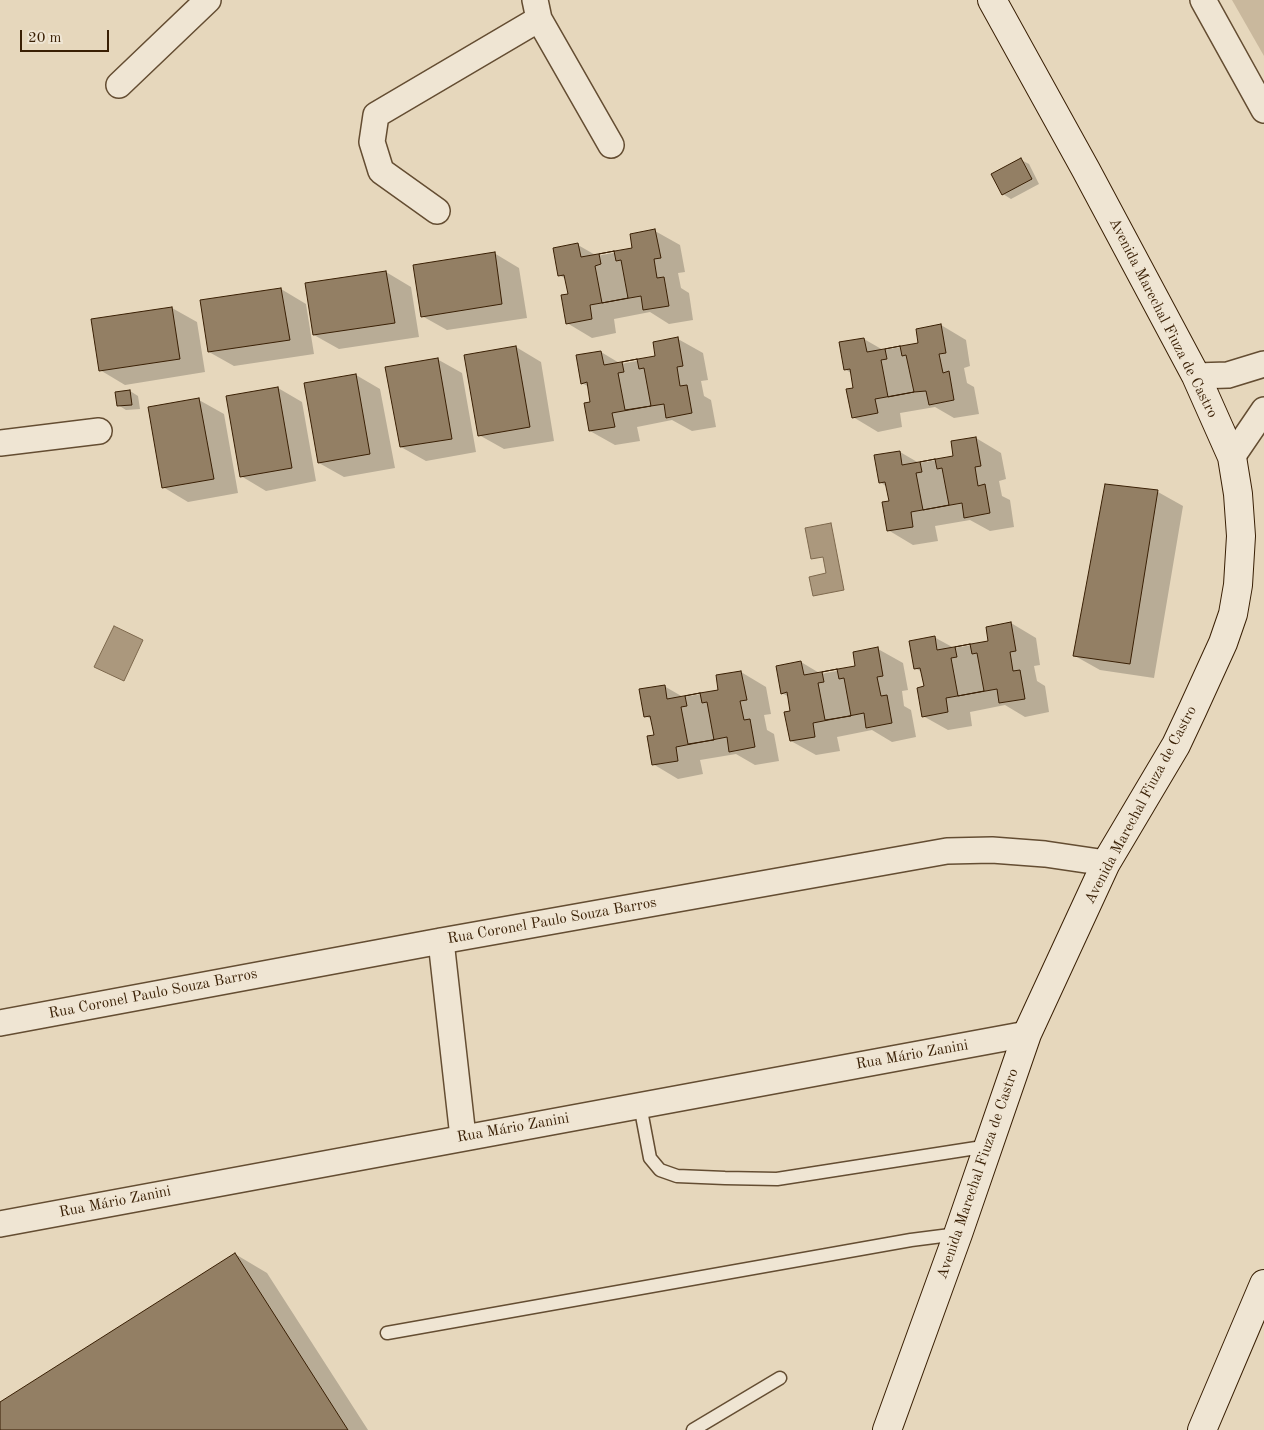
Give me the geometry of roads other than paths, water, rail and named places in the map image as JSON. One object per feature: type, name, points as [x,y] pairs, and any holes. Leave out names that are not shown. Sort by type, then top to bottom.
[{"type":"main road","name":"Avenida Marechal Fiuza de Castro","points":[[887,1430],[958,1234],[1027,1034],[1106,863],[1176,745],[1219,651],[1233,614],[1238,585],[1241,536],[1238,494],[1232,458],[1196,376],[992,0]]},
{"type":"main road","points":[[1202,1430],[1264,1284]]},
{"type":"street","points":[[119,85],[208,0]]},
{"type":"street","points":[[1203,0],[1264,110]]},
{"type":"street","points":[[437,212],[381,170],[372,142],[376,115],[537,9],[611,145]]},
{"type":"street","points":[[1196,376],[1228,375],[1264,364]]},
{"type":"street","points":[[1232,458],[1264,410]]},
{"type":"street","points":[[0,443],[99,431]]},
{"type":"street","name":"Rua Coronel Paulo Souza Barros","points":[[0,1023],[441,941],[947,851],[992,850],[1045,854],[1106,863]]},
{"type":"street","points":[[441,941],[463,1137]]},
{"type":"street","name":"Rua Mário Zanini","points":[[0,1224],[640,1104],[1027,1034]]},
{"type":"lane","points":[[640,1104],[650,1158],[660,1170],[677,1176],[777,1179],[989,1146]]},
{"type":"lane","points":[[387,1333],[911,1240],[958,1234]]},
{"type":"lane","points":[[693,1430],[780,1378]]}]
